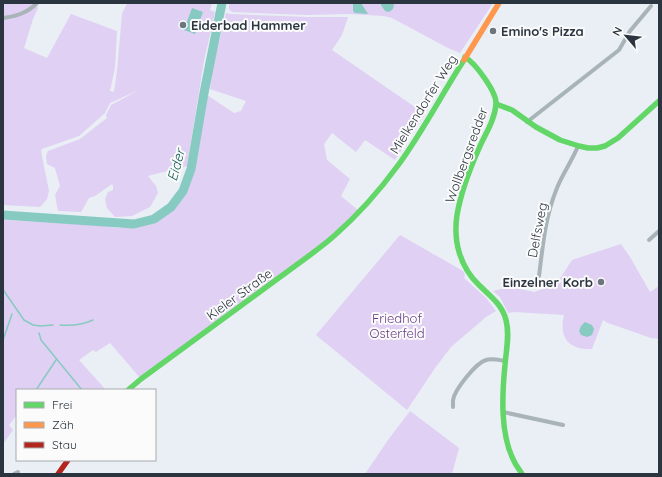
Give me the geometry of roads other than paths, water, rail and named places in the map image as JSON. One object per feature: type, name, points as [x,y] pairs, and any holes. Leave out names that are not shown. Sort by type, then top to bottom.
[{"type":"street","points":[[3,18],[25,13],[37,3]]},
{"type":"street","name":"Mielkendorfer Weg","points":[[359,211],[380,189],[400,164],[498,3]]},
{"type":"street","points":[[527,122],[619,50],[630,31],[651,6]]},
{"type":"street","points":[[465,58],[471,61],[488,85],[494,95],[496,104],[508,108],[527,122],[549,134],[578,146],[587,148],[594,148],[611,143],[659,101]]},
{"type":"street","name":"Wollbergsredder","points":[[496,104],[490,123],[468,177],[458,210],[456,236],[458,249],[468,272],[475,281],[498,302],[503,311],[508,327],[503,388],[503,412],[510,449],[522,474]]},
{"type":"street","name":"Delfsweg","points":[[539,276],[546,223],[551,206],[557,188],[578,146]]},
{"type":"street","name":"Kieler Straße","points":[[129,389],[158,366],[310,255],[334,236],[354,218],[359,211]]},
{"type":"street","points":[[649,240],[659,232]]},
{"type":"street","points":[[453,406],[454,396],[470,372],[486,360],[491,359],[505,361]]},
{"type":"street","points":[[503,412],[563,425]]},
{"type":"street","points":[[58,474],[67,461]]},
{"type":"waterway","name":"Eider","points":[[3,215],[134,224],[154,219],[171,207],[183,191],[191,169],[222,3]]},
{"type":"waterway","points":[[3,289],[24,320],[33,325],[53,325]]},
{"type":"waterway","points":[[3,340],[12,314]]},
{"type":"waterway","points":[[60,325],[77,325],[93,320]]},
{"type":"waterway","points":[[39,333],[41,340],[81,389]]},
{"type":"waterway","points":[[37,389],[56,360]]},
{"type":"place","name":"Eiderbad Hammer","points":[[183,25]]},
{"type":"place","name":"Emino's Pizza","points":[[493,31]]},
{"type":"place","name":"Einzelner Korb","points":[[601,282]]},
{"type":"park label","name":"Friedhof Osterfeld","points":[[397,326]]}]
